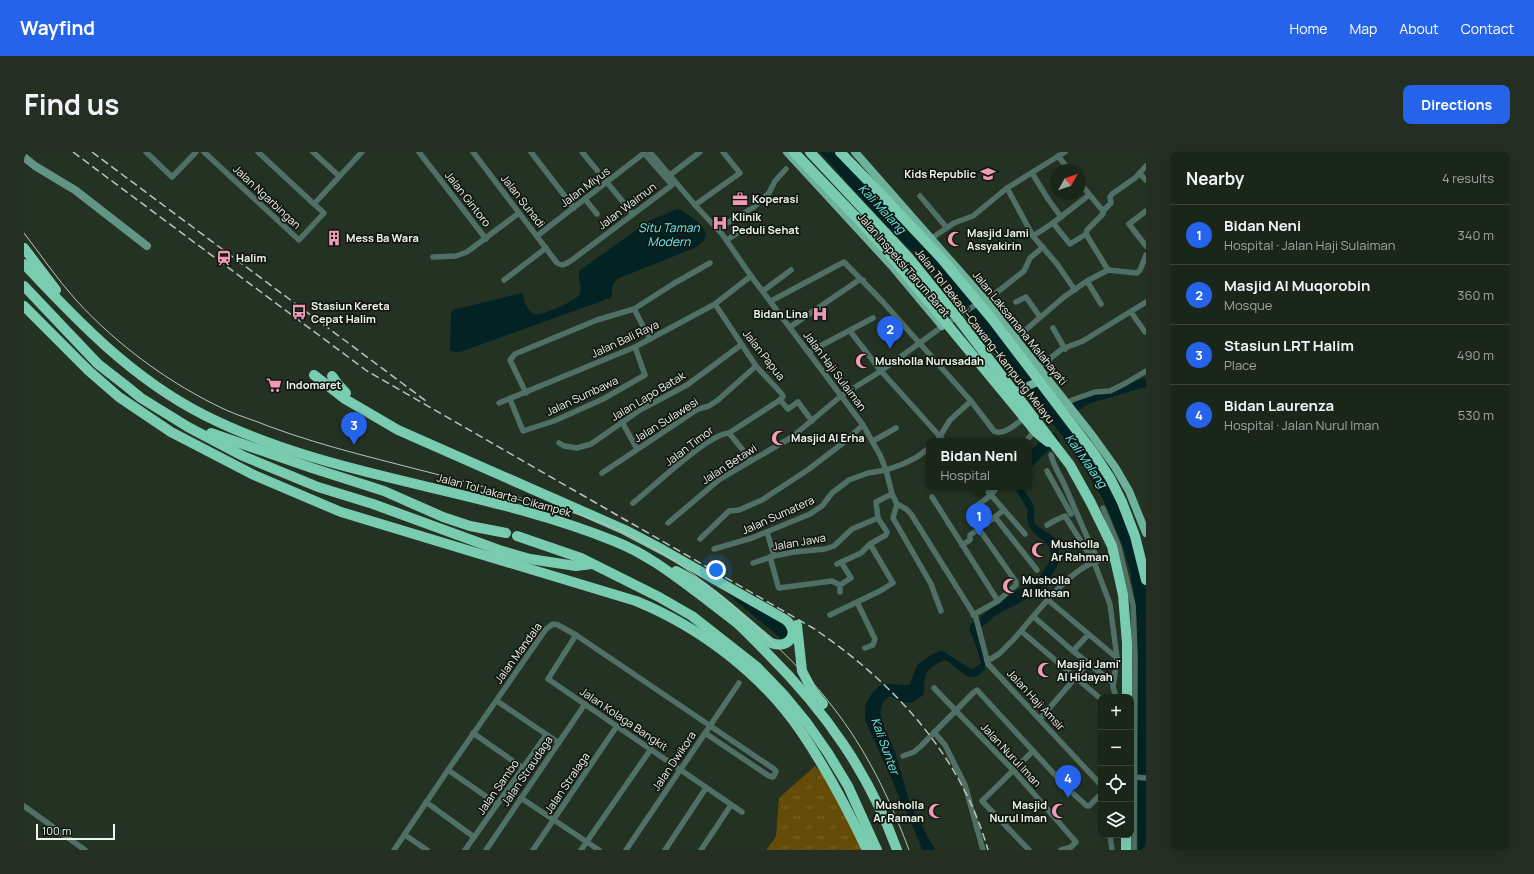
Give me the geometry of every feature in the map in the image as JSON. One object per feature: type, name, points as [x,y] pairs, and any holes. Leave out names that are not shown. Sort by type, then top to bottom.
[{"type":"highway","points":[[794,152],[881,244],[1036,433],[1054,451]]},
{"type":"highway","name":"Jalan Tol Bekasi–Cawang–Kampung Melayu","points":[[810,152],[909,258],[956,316],[1054,451],[1070,465],[1112,546],[1124,602],[1127,643],[1127,694]]},
{"type":"highway","name":"Jalan Tol Bekasi–Cawang–Kampung Melayu","points":[[840,152],[941,258],[992,319],[1093,452],[1110,478],[1122,502],[1135,536],[1146,580]]},
{"type":"highway","points":[[847,152],[876,189]]},
{"type":"highway","points":[[24,248],[91,334]]},
{"type":"highway","name":"Jalan Tol Jakarta–Cikampek","points":[[24,264],[61,305],[91,334],[140,375],[178,401],[210,418],[256,437],[324,460],[549,519],[612,540],[640,553],[738,624],[793,679],[824,715],[848,750],[871,793],[892,836],[897,850]]},
{"type":"highway","points":[[24,286],[98,364],[141,398],[188,427],[243,456],[318,487],[373,504],[499,550],[530,559],[560,564],[576,566],[592,564]]},
{"type":"highway","points":[[24,306],[89,371],[119,397],[171,432],[254,475],[341,512],[636,601],[667,615],[704,637],[745,669],[783,708],[802,733],[829,777],[867,850]]},
{"type":"highway","points":[[314,375],[345,399],[398,430],[625,530],[670,553],[786,620],[790,623],[792,629],[790,640],[784,645],[778,646],[771,643],[716,596],[702,586],[688,577],[640,553]]},
{"type":"highway","points":[[332,376],[340,388],[348,395],[384,416],[627,525],[666,545],[789,614],[797,623],[800,657],[805,679],[831,715],[848,750]]},
{"type":"highway","points":[[179,421],[312,468],[384,491],[443,517],[470,526],[506,533]]},
{"type":"highway","points":[[517,536],[581,558],[659,596],[692,616],[726,641],[757,667],[783,694],[807,723],[828,753],[848,786],[877,850]]},
{"type":"highway","points":[[1126,838],[1126,850]]},
{"type":"main road","name":"Jalan Inspeksi Tarum Barat","points":[[787,152],[891,265],[1004,395]]},
{"type":"main road","name":"Jalan Laksamana Malahayati","points":[[855,152],[986,300],[1077,416],[1119,473],[1129,491],[1146,530]]},
{"type":"main road","points":[[1017,341],[1020,351],[1041,380],[1061,403],[1068,405]]},
{"type":"main road","points":[[1004,395],[1041,380]]},
{"type":"street","points":[[146,152],[172,177],[196,152]]},
{"type":"street","name":"Jalan Ngarbingan","points":[[204,152],[299,240],[324,213],[314,204]]},
{"type":"street","points":[[258,152],[314,204],[362,152]]},
{"type":"street","points":[[313,152],[339,176]]},
{"type":"street","name":"Jalan Gintoro","points":[[419,152],[486,239]]},
{"type":"street","name":"Jalan Suhadi","points":[[473,152],[557,263]]},
{"type":"street","points":[[531,152],[574,208]]},
{"type":"street","points":[[582,152],[633,214]]},
{"type":"street","name":"Jalan Miyus","points":[[537,236],[646,152]]},
{"type":"street","name":"Jalan Haji Sulaiman","points":[[646,152],[670,176],[727,240],[751,276],[863,425],[873,441],[886,470],[892,494],[897,504],[911,514],[975,617]]},
{"type":"street","name":"Jalan Waimun","points":[[557,263],[565,264],[672,184],[646,152]]},
{"type":"street","points":[[670,176],[700,152]]},
{"type":"street","points":[[695,205],[740,173],[723,152]]},
{"type":"street","points":[[932,238],[954,223],[973,216],[1008,188],[1065,152]]},
{"type":"street","points":[[1058,156],[1064,164]]},
{"type":"street","points":[[24,157],[35,166],[75,190],[147,246]]},
{"type":"street","points":[[24,162],[63,188],[75,190]]},
{"type":"street","points":[[1053,223],[1070,244],[1086,234],[1087,230],[1110,205],[1112,194],[1140,174],[1146,166]]},
{"type":"street","points":[[717,229],[754,206],[769,193],[777,179],[786,169]]},
{"type":"street","points":[[1032,173],[1061,217]]},
{"type":"street","points":[[1140,174],[1146,180]]},
{"type":"street","points":[[1008,188],[1033,236],[1057,264],[1075,290]]},
{"type":"street","points":[[1086,191],[1103,213]]},
{"type":"street","points":[[1033,236],[1053,223],[1089,195]]},
{"type":"street","points":[[920,196],[947,228]]},
{"type":"street","points":[[585,199],[597,214]]},
{"type":"street","points":[[1146,211],[1129,224],[1146,246]]},
{"type":"street","points":[[433,257],[462,255],[486,239],[519,213]]},
{"type":"street","points":[[727,240],[743,229]]},
{"type":"street","points":[[1086,234],[1108,270]]},
{"type":"street","points":[[504,280],[546,248]]},
{"type":"street","name":"Jalan Betawi","points":[[668,523],[720,479],[792,437],[841,396],[881,371],[943,326],[977,304],[986,300],[1024,271],[1030,258],[1043,248]]},
{"type":"street","points":[[1017,341],[1040,317],[1087,281],[1108,270],[1135,274],[1140,270],[1145,260]]},
{"type":"street","points":[[771,301],[844,262],[863,280],[971,401],[994,431],[1002,433],[1022,420]]},
{"type":"street","points":[[526,393],[510,360],[515,354],[598,320],[634,309],[710,263]]},
{"type":"street","points":[[763,291],[791,270]]},
{"type":"street","name":"Jalan Bali Raya","points":[[499,403],[635,347],[715,304],[751,276]]},
{"type":"street","points":[[790,327],[859,280],[863,280]]},
{"type":"street","points":[[1087,281],[1101,304]]},
{"type":"street","points":[[1016,302],[1026,297],[1040,317]]},
{"type":"street","points":[[1038,368],[1065,348],[1083,341],[1146,302]]},
{"type":"street","name":"Jalan Papua","points":[[715,304],[756,366],[782,394],[783,397],[780,400]]},
{"type":"street","points":[[634,309],[650,339]]},
{"type":"street","points":[[1131,312],[1145,332]]},
{"type":"street","points":[[809,352],[873,318]]},
{"type":"street","points":[[1053,328],[1065,348]]},
{"type":"street","points":[[850,331],[881,371],[938,438]]},
{"type":"street","name":"Jalan Lapo Batak","points":[[559,443],[564,446],[577,448],[585,447],[591,444],[645,407],[687,385],[741,345]]},
{"type":"street","name":"Jalan Sumbawa","points":[[510,399],[523,432],[554,421],[642,378],[645,373],[635,347]]},
{"type":"street","name":"Jalan Sulawesi","points":[[602,473],[698,409],[709,406],[756,366]]},
{"type":"street","points":[[1068,405],[1072,400],[1095,392],[1110,391],[1146,371]]},
{"type":"street","points":[[1004,395],[1033,433],[1029,438]]},
{"type":"street","points":[[780,400],[788,409],[798,402],[812,421]]},
{"type":"street","name":"Jalan Timor","points":[[633,503],[684,460],[712,439],[728,432],[780,400]]},
{"type":"street","points":[[941,438],[950,420],[971,401]]},
{"type":"street","points":[[622,422],[637,449]]},
{"type":"street","points":[[700,539],[729,511],[739,510],[762,500],[792,481],[843,443],[863,425]]},
{"type":"street","points":[[873,441],[896,428]]},
{"type":"street","points":[[728,432],[751,460]]},
{"type":"street","name":"Jalan Sumatera","points":[[714,549],[767,532],[819,509],[832,493],[849,480],[868,473],[886,470],[917,457],[926,450]]},
{"type":"street","points":[[1054,451],[1055,468],[1065,486],[1071,515],[1096,561]]},
{"type":"street","points":[[1047,471],[1096,561],[1110,604],[1117,658],[1113,683],[1115,694]]},
{"type":"street","points":[[987,490],[1026,534]]},
{"type":"street","points":[[987,524],[975,507],[991,495],[995,490]]},
{"type":"street","points":[[767,532],[778,586],[780,588],[832,581],[840,584],[851,578],[839,563],[861,553],[870,544],[887,534],[878,518],[876,502],[892,494]]},
{"type":"street","points":[[932,496],[998,601]]},
{"type":"street","points":[[897,504],[893,518],[931,584],[941,611]]},
{"type":"street","points":[[1103,508],[1119,547],[1133,605],[1135,657],[1133,730]]},
{"type":"street","points":[[962,544],[970,540],[970,535],[987,524],[1004,510]]},
{"type":"street","points":[[1048,525],[1056,520],[1071,515]]},
{"type":"street","points":[[995,516],[1037,570]]},
{"type":"street","name":"Jalan Jawa","points":[[753,563],[772,556],[825,549],[834,546],[852,529],[878,518]]},
{"type":"street","points":[[975,617],[1015,587],[1016,582],[979,529]]},
{"type":"street","points":[[830,615],[880,591],[894,582],[870,544]]},
{"type":"street","points":[[987,660],[995,658],[1048,600],[1077,571],[1096,561],[1122,559]]},
{"type":"street","points":[[840,584],[840,592]]},
{"type":"street","points":[[1048,600],[1117,658],[1135,657]]},
{"type":"street","points":[[857,602],[875,639],[873,645],[865,648]]},
{"type":"street","name":"Jalan Haji Amsir","points":[[975,617],[980,630],[988,664],[1098,782]]},
{"type":"street","points":[[1034,617],[1113,683]]},
{"type":"street","name":"Jalan Mandala","points":[[394,850],[473,733],[548,627],[556,624],[576,635],[774,769],[776,772],[775,775],[770,776],[739,755]]},
{"type":"street","points":[[1021,631],[1075,679],[1098,697]]},
{"type":"street","points":[[1073,651],[1088,634]]},
{"type":"street","name":"Jalan Kolaga Bangkit","points":[[576,635],[548,679],[742,812]]},
{"type":"street","points":[[1040,719],[1088,663]]},
{"type":"street","name":"Jalan Dwikora","points":[[626,850],[739,683]]},
{"type":"street","name":"Jalan Nurul Iman","points":[[934,688],[1013,770],[1076,842],[1072,849]]},
{"type":"street","points":[[903,756],[914,752],[977,690],[1068,789],[1087,806],[1089,806],[1098,797]]},
{"type":"street","points":[[497,701],[559,743]]},
{"type":"street","name":"Jalan Straudaga","points":[[486,850],[585,704]]},
{"type":"street","name":"Jalan Stralaga","points":[[533,850],[618,726]]},
{"type":"street","points":[[934,732],[945,745],[965,785],[983,850]]},
{"type":"street","points":[[473,733],[523,768]]},
{"type":"street","points":[[705,733],[739,755],[743,749]]},
{"type":"street","name":"Jalan Sambo","points":[[466,850],[546,735]]},
{"type":"street","points":[[1133,802],[1136,777],[1134,747]]},
{"type":"street","points":[[581,850],[651,749]]},
{"type":"street","points":[[1029,850],[982,801],[1033,751]]},
{"type":"street","points":[[448,770],[497,804]]},
{"type":"street","points":[[1136,777],[1146,778]]},
{"type":"street","points":[[665,850],[706,788]]},
{"type":"street","points":[[521,798],[598,850]]},
{"type":"street","points":[[426,802],[474,837]]},
{"type":"street","points":[[702,850],[731,805]]},
{"type":"street","points":[[24,806],[85,850]]},
{"type":"street","points":[[405,835],[427,850]]},
{"type":"street","points":[[1110,838],[1112,850]]},
{"type":"street","points":[[1134,838],[1134,850]]},
{"type":"street","points":[[1061,850],[1072,849]]},
{"type":"green space","points":[[815,766],[844,796],[862,850],[766,850],[776,837],[779,798]]},
{"type":"water","name":"Kali Malang","points":[[820,152],[835,152],[869,190],[908,228],[994,325],[1094,461],[1116,497],[1124,514],[1146,590],[1146,850],[1138,850],[1137,617],[1130,570],[1121,541],[1103,499],[1069,445],[941,280],[881,220]]},
{"type":"water","name":"Situ Taman Modern","points":[[677,209],[694,219],[704,229],[704,239],[697,247],[617,279],[612,286],[612,295],[610,298],[460,352],[450,350],[451,314],[453,310],[522,293],[525,303],[534,314],[544,313],[561,306],[579,295],[579,271],[649,221]]},
{"type":"water","points":[[1054,432],[1060,440],[1032,466],[1033,448]]},
{"type":"water","name":"Kali Sunter","points":[[1016,490],[1024,490],[1032,502],[1034,509],[1034,523],[1059,542],[1059,562],[1052,575],[1038,593],[996,615],[979,630],[985,655],[985,669],[974,677],[970,677],[945,660],[933,666],[927,673],[924,682],[924,694],[915,701],[908,703],[891,696],[883,702],[880,713],[884,727],[895,752],[910,804],[935,850],[922,850],[865,720],[865,705],[872,693],[879,686],[888,684],[909,685],[918,664],[941,650],[971,669],[981,663],[975,642],[969,630],[970,625],[1010,594],[1030,586],[1041,575],[1048,564],[1051,555],[1049,546],[1033,532],[1029,526],[1027,518],[1028,510]]},
{"type":"water","points":[[724,591],[788,627],[790,634],[783,640]]},
{"type":"waterway","points":[[1065,412],[1089,399],[1143,383],[1146,384]]},
{"type":"tram line","points":[[24,233],[69,292],[109,333],[165,376],[205,400],[236,414],[312,441],[476,484],[589,518],[615,528],[639,540],[686,569],[708,585],[750,621],[795,664],[825,697],[856,739],[876,775],[894,812],[909,850]]},
{"type":"railway","points":[[73,152],[367,371],[813,628],[842,649],[870,672],[896,697],[942,752],[961,783],[976,815],[988,850]]},
{"type":"railway","points":[[92,152],[426,401]]},
{"type":"place","name":"Kids Republic","points":[[988,174]]},
{"type":"place","name":"Koperasi","points":[[740,199]]},
{"type":"place","name":"Klinik Peduli Sehat","points":[[720,223]]},
{"type":"place","name":"Mess Ba Wara","points":[[334,238]]},
{"type":"place","name":"Masjid Jami Assyakirin","points":[[955,239]]},
{"type":"place","name":"Halim","points":[[224,258]]},
{"type":"place","name":"Stasiun Kereta Cepat Halim","points":[[299,312]]},
{"type":"place","name":"Bidan Lina","points":[[820,314]]},
{"type":"place","name":"Masjid Al Muqorobin","points":[[890,349]]},
{"type":"place","name":"Musholla Nurusadah","points":[[863,361]]},
{"type":"place","name":"Indomaret","points":[[274,385]]},
{"type":"place","name":"Masjid Al Erha","points":[[779,438]]},
{"type":"place","name":"Stasiun LRT Halim","points":[[354,445]]},
{"type":"place","name":"Bidan Neni","points":[[979,536]]},
{"type":"place","name":"Musholla Ar Rahman","points":[[1039,550]]},
{"type":"place","name":"Musholla Al Ikhsan","points":[[1010,586]]},
{"type":"place","name":"Masjid Jami' Al Hidayah","points":[[1045,670]]},
{"type":"place","name":"Bidan Laurenza","points":[[1068,798]]},
{"type":"place","name":"Musholla Ar Raman","points":[[936,811]]},
{"type":"place","name":"Masjid Nurul Iman","points":[[1059,811]]}]
